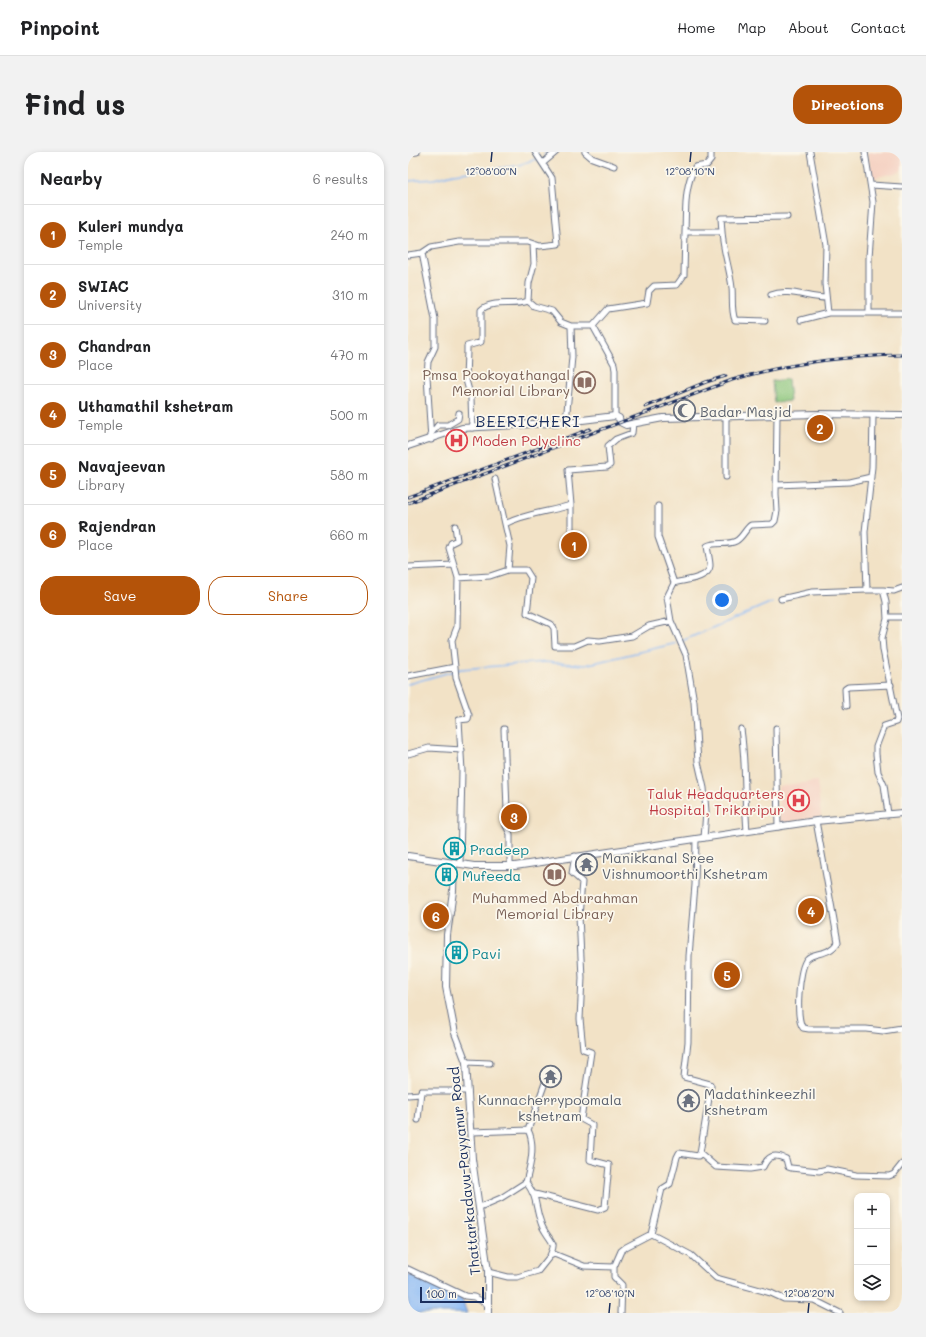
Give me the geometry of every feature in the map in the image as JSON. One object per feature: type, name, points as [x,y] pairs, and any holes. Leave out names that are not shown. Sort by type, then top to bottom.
[{"type":"main road","points":[[408,446],[423,442],[431,437],[462,428],[566,422],[615,416],[623,424],[634,424],[664,418],[777,415],[902,415]]},
{"type":"main road","points":[[408,856],[493,867],[510,866],[816,821],[902,813]]},
{"type":"main road","name":"Thattarkadavu-Payyanur Road","points":[[457,863],[447,935],[446,987],[455,1033],[466,1062],[472,1132],[472,1159],[488,1272],[488,1313]]},
{"type":"street","points":[[408,153],[417,152]]},
{"type":"street","points":[[408,255],[422,253],[431,247],[459,242],[528,242],[546,246],[558,244],[552,178],[535,152]]},
{"type":"street","points":[[543,163],[556,152]]},
{"type":"street","points":[[585,152],[592,158],[614,166]]},
{"type":"street","points":[[528,301],[534,306],[552,311],[561,322],[571,326],[593,326],[608,309],[647,303],[649,291],[654,286],[677,285],[684,275],[688,186],[691,174],[695,167],[707,165],[712,160],[711,152]]},
{"type":"street","points":[[810,152],[826,245],[824,279],[828,313]]},
{"type":"street","points":[[865,152],[873,202],[869,257],[868,313]]},
{"type":"street","points":[[871,185],[902,187]]},
{"type":"street","points":[[765,321],[736,320],[733,315],[732,286],[725,255],[720,218],[787,217]]},
{"type":"street","points":[[685,232],[722,232]]},
{"type":"street","points":[[528,301],[529,283],[534,264],[533,244]]},
{"type":"street","points":[[422,253],[435,319],[435,347],[428,362],[427,376],[431,437]]},
{"type":"street","points":[[771,295],[782,292],[817,298],[826,298]]},
{"type":"street","points":[[472,428],[471,398],[466,380],[467,346],[481,342],[481,310],[484,307],[496,304],[512,304],[528,301]]},
{"type":"street","points":[[801,320],[828,313],[902,313]]},
{"type":"street","points":[[566,422],[572,357],[571,326]]},
{"type":"street","points":[[593,326],[612,359],[615,370],[615,416]]},
{"type":"street","points":[[431,437],[438,425],[448,425],[458,419],[458,413]]},
{"type":"street","points":[[674,583],[702,576],[708,572],[710,566],[707,546],[713,543],[726,544],[736,541],[751,525],[772,524],[775,521],[777,511],[777,415]]},
{"type":"street","points":[[867,590],[865,532],[871,477],[873,415]]},
{"type":"street","points":[[726,416],[726,477]]},
{"type":"street","points":[[571,535],[571,505],[568,470],[607,467],[610,464],[608,446],[616,439],[632,433],[634,424]]},
{"type":"street","points":[[777,485],[849,482],[871,477]]},
{"type":"street","points":[[495,479],[510,546],[508,570]]},
{"type":"street","points":[[505,524],[524,515],[555,510],[571,505]]},
{"type":"street","points":[[658,506],[658,537],[674,583],[667,597],[671,621],[686,655],[694,702],[698,762],[704,788],[706,811],[704,838]]},
{"type":"street","points":[[455,526],[457,540],[451,543],[449,548],[458,578],[457,627],[452,640],[456,678],[469,715],[468,720],[459,720],[462,750],[457,863]]},
{"type":"street","points":[[408,567],[454,565]]},
{"type":"street","points":[[458,578],[490,576],[508,570],[526,570],[530,574],[531,578],[527,613],[551,624],[554,628],[555,646],[568,647],[588,640],[600,641],[632,636],[649,626],[671,621]]},
{"type":"street","points":[[781,598],[812,592],[897,590],[902,588]]},
{"type":"street","points":[[883,590],[886,602],[887,617],[882,638],[886,671],[897,719],[896,722],[884,726],[881,731],[876,754],[878,772],[884,785],[888,814]]},
{"type":"street","points":[[887,617],[902,616]]},
{"type":"street","points":[[408,676],[455,669]]},
{"type":"street","points":[[846,706],[845,689],[848,687],[890,685]]},
{"type":"street","points":[[776,728],[778,827]]},
{"type":"street","points":[[504,729],[507,810],[506,826],[510,834],[510,866]]},
{"type":"street","points":[[741,729],[743,744],[743,784],[747,831]]},
{"type":"street","points":[[408,754],[429,748],[462,750]]},
{"type":"street","points":[[816,821],[838,942],[831,950],[808,958],[805,961],[800,981],[798,1012],[801,1026],[808,1029],[866,1029],[883,1031],[902,1028]]},
{"type":"street","points":[[696,839],[695,884],[689,956],[688,1042],[684,1077],[710,1084],[711,1086],[700,1154]]},
{"type":"street","points":[[535,1194],[598,1210],[605,1207],[609,1165],[590,1160],[592,1125],[581,1119],[591,1052],[583,1049],[580,1020],[582,978],[579,916],[582,882],[572,873],[575,856]]},
{"type":"street","points":[[430,925],[432,908],[451,910]]},
{"type":"street","points":[[466,1062],[490,1063]]},
{"type":"street","points":[[488,1272],[508,1277],[517,1277],[538,1271],[550,1256],[553,1247],[553,1243],[546,1235],[540,1222],[535,1194],[526,1182],[532,1148],[532,1137],[528,1130],[546,1080]]},
{"type":"street","points":[[418,1120],[421,1090],[468,1091]]},
{"type":"street","points":[[408,1095],[420,1094]]},
{"type":"street","points":[[472,1132],[528,1130]]},
{"type":"street","points":[[621,1313],[622,1289],[621,1284],[614,1277],[614,1266],[621,1252],[626,1247],[651,1234],[662,1189],[671,1183],[679,1153],[698,1156],[700,1154]]},
{"type":"street","points":[[700,1154],[716,1167],[734,1169],[763,1167],[768,1158],[771,1156],[786,1159],[788,1167],[790,1168],[819,1171],[827,1169],[856,1175],[889,1176],[894,1174],[902,1164]]},
{"type":"street","points":[[480,1207],[501,1198],[526,1182]]},
{"type":"street","points":[[651,1234],[691,1255],[716,1278],[771,1293],[784,1299],[814,1300],[840,1313]]},
{"type":"street","points":[[550,1256],[554,1254],[584,1266],[614,1266]]},
{"type":"street","points":[[408,1269],[465,1296],[474,1297],[487,1304]]},
{"type":"shaded area","points":[[868,152],[902,152],[902,168],[900,172],[872,178]]},
{"type":"shaded area","name":"Taluk Headquarters Hospital, Trikaripur","points":[[817,781],[821,816],[780,824],[778,786]]},
{"type":"green space","points":[[788,379],[790,401],[774,403],[772,381]]},
{"type":"water","points":[[408,1274],[461,1297],[467,1313],[408,1313]]},
{"type":"waterway","points":[[544,155],[548,152]]},
{"type":"waterway","points":[[408,181],[434,179],[453,174],[516,166],[536,159]]},
{"type":"waterway","points":[[682,641],[772,602]]},
{"type":"waterway","points":[[408,684],[461,669],[543,662],[585,665],[677,643]]},
{"type":"railway","points":[[408,503],[732,380],[795,365],[837,359],[902,355]]},
{"type":"railway","points":[[645,407],[706,382],[726,376]]},
{"type":"railway","points":[[408,497],[590,429]]},
{"type":"place","name":"Pmsa Pookoyathangal Memorial Library","points":[[585,382]]},
{"type":"place","name":"Badar Masjid","points":[[685,411]]},
{"type":"place","name":"SWIAC","points":[[820,428]]},
{"type":"place","name":"Moden Polyclinc","points":[[456,440]]},
{"type":"place","name":"Kuleri mundya","points":[[574,545]]},
{"type":"place","name":"Taluk Headquarters Hospital, Trikaripur","points":[[799,801]]},
{"type":"place","name":"Chandran","points":[[514,817]]},
{"type":"place","name":"Pradeep","points":[[454,849]]},
{"type":"place","name":"Manikkanal Sree Vishnumoorthi Kshetram","points":[[587,865]]},
{"type":"place","name":"Mufeeda","points":[[446,875]]},
{"type":"place","name":"Muhammed Abdurahman Memorial Library","points":[[555,875]]},
{"type":"place","name":"Uthamathil kshetram","points":[[811,911]]},
{"type":"place","name":"Rajendran","points":[[436,916]]},
{"type":"place","name":"Pavi","points":[[457,953]]},
{"type":"place","name":"Navajeevan","points":[[727,975]]},
{"type":"place","name":"Kunnacherrypoomala kshetram","points":[[550,1077]]},
{"type":"place","name":"Madathinkeezhil kshetram","points":[[689,1101]]},
{"type":"district","name":"BEERICHERI","points":[[528,420]]}]
